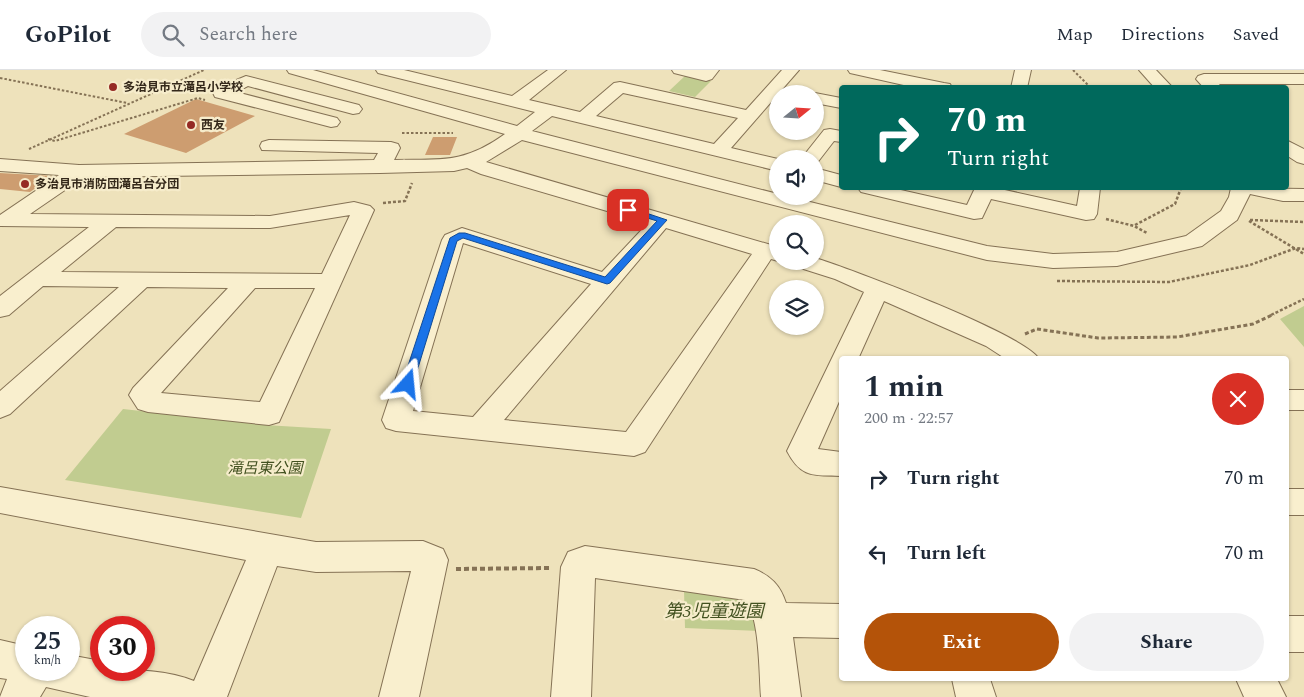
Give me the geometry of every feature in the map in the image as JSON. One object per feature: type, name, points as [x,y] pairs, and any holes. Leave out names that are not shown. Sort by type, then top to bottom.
[{"type":"street","points":[[296,70],[518,132],[987,253],[1053,261],[1117,259],[1173,247],[1194,241],[1228,215],[1239,197],[1241,190]]},
{"type":"street","points":[[680,70],[706,76],[711,70]]},
{"type":"street","points":[[779,85],[791,70]]},
{"type":"street","points":[[860,70],[927,85]]},
{"type":"street","points":[[1019,85],[1023,70]]},
{"type":"street","points":[[1147,70],[1162,85]]},
{"type":"street","points":[[396,71],[582,119],[769,163]]},
{"type":"street","points":[[515,102],[552,71]]},
{"type":"street","points":[[267,105],[321,78]]},
{"type":"street","points":[[1211,85],[1204,79],[1304,79]]},
{"type":"street","points":[[331,122],[353,109],[246,81],[221,93],[345,127],[334,147]]},
{"type":"street","points":[[582,119],[620,87],[751,116]]},
{"type":"street","points":[[718,151],[769,96]]},
{"type":"street","points":[[824,100],[839,103]]},
{"type":"street","points":[[0,165],[79,171],[418,167],[470,162],[488,154],[548,110]]},
{"type":"street","points":[[817,150],[830,134],[839,136]]},
{"type":"street","points":[[269,146],[391,148],[380,167]]},
{"type":"street","points":[[1289,148],[1304,158]]},
{"type":"street","points":[[470,162],[488,170],[769,251]]},
{"type":"street","points":[[4,223],[79,171]]},
{"type":"street","points":[[824,176],[839,180]]},
{"type":"street","points":[[876,190],[974,213],[984,190]]},
{"type":"street","points":[[988,190],[1086,214],[1090,190]]},
{"type":"street","points":[[1258,190],[1283,195],[1304,195]]},
{"type":"street","points":[[4,223],[110,221],[270,222],[354,208],[363,210],[269,414],[148,402],[143,395],[249,280]]},
{"type":"street","points":[[480,428],[607,281],[663,220]]},
{"type":"street","points":[[0,309],[110,221]]},
{"type":"street","points":[[607,281],[462,235],[453,240],[396,420],[634,444],[769,256]]},
{"type":"street","points":[[824,268],[878,289],[1000,352],[1015,356]]},
{"type":"street","points":[[38,280],[331,281]]},
{"type":"street","points":[[0,407],[141,280]]},
{"type":"street","points":[[846,356],[878,289]]},
{"type":"street","points":[[839,371],[802,451],[811,462],[839,464]]},
{"type":"street","points":[[1289,400],[1304,400]]},
{"type":"street","points":[[0,500],[316,557],[424,556],[431,560],[430,569],[399,697]]},
{"type":"street","points":[[1289,502],[1304,502]]},
{"type":"street","points":[[208,697],[267,549]]},
{"type":"street","points":[[571,697],[578,567],[580,563],[585,561],[754,586],[766,597],[773,620],[781,697]]},
{"type":"street","points":[[773,620],[839,621]]},
{"type":"street","points":[[1289,634],[1304,634]]},
{"type":"street","points":[[0,659],[15,662]]},
{"type":"street","points":[[80,676],[185,697]]},
{"type":"street","points":[[19,697],[28,681]]},
{"type":"street","points":[[972,681],[976,697]]},
{"type":"street","points":[[1256,681],[1266,697]]},
{"type":"path","points":[[0,165],[48,139],[204,70]]},
{"type":"path","points":[[1073,70],[1088,85]]},
{"type":"path","points":[[0,78],[128,104]]},
{"type":"path","points":[[363,210],[386,202],[405,201],[418,167]]},
{"type":"path","points":[[1134,226],[1175,204],[1180,190]]},
{"type":"path","points":[[1086,214],[1134,226],[1173,247]]},
{"type":"path","points":[[1304,222],[1246,220],[1304,254]]},
{"type":"path","points":[[1000,352],[1037,328],[1098,338],[1177,337],[1253,324],[1304,299]]},
{"type":"path","points":[[430,569],[578,567]]},
{"type":"green space","points":[[686,75],[711,81],[695,97],[669,91]]},
{"type":"green space","points":[[1304,306],[1304,347],[1280,319]]},
{"type":"green space","name":"滝呂東公園","points":[[123,409],[265,425],[331,429],[301,518],[65,480]]},
{"type":"green space","name":"第3児童遊園","points":[[684,590],[739,595],[755,611],[760,631],[685,628]]},
{"type":"building","name":"西友","points":[[196,99],[255,116],[186,153],[124,134]]},
{"type":"building","points":[[433,137],[457,137],[450,155],[425,155]]},
{"type":"building","name":"多治見市消防団滝呂台分団","points":[[0,173],[53,176],[30,192],[0,189]]},
{"type":"place","name":"多治見市立滝呂小学校","points":[[113,87]]},
{"type":"place","name":"西友","points":[[191,125]]},
{"type":"place","name":"多治見市消防団滝呂台分団","points":[[25,184]]},
{"type":"route","points":[[408,384],[453,240],[462,235],[607,281],[663,220],[628,210]]}]
